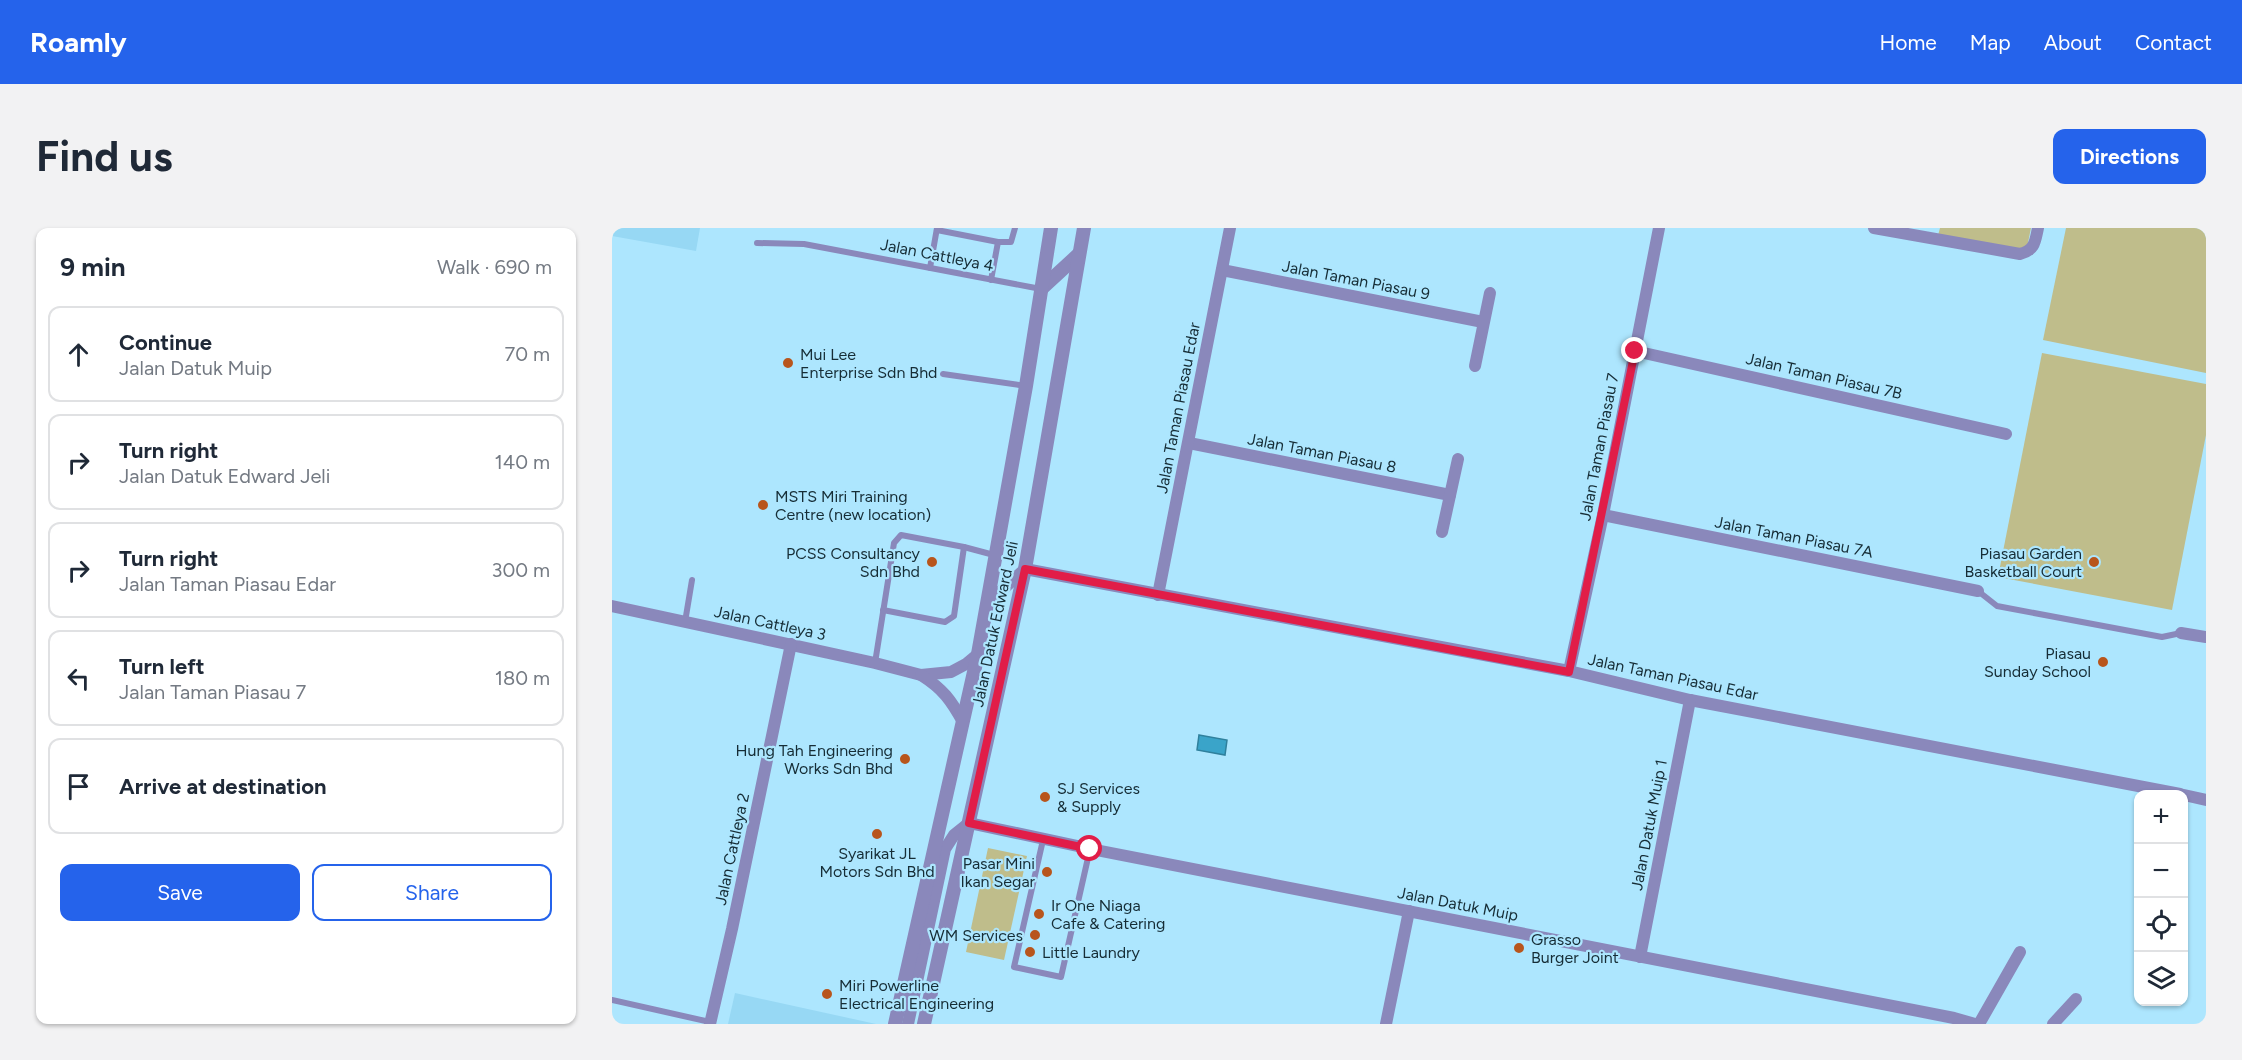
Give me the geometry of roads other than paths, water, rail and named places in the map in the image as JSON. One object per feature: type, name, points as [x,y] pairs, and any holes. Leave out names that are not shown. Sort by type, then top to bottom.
[{"type":"street","name":"Jalan Datuk Edward Jeli","points":[[896,1024],[978,654],[1026,386],[1051,228]]},
{"type":"street","name":"Jalan Datuk Edward Jeli","points":[[924,1024],[1025,569],[1084,228]]},
{"type":"street","name":"Jalan Taman Piasau Edar","points":[[1158,595],[1230,228]]},
{"type":"street","name":"Jalan Taman Piasau 7","points":[[1569,672],[1603,515],[1659,228]]},
{"type":"street","points":[[1874,228],[1932,234],[2020,254],[2028,252],[2034,246],[2038,228]]},
{"type":"street","points":[[1041,289],[1079,254]]},
{"type":"street","name":"Jalan Taman Piasau 9","points":[[1222,270],[1483,322]]},
{"type":"street","points":[[1475,366],[1490,293]]},
{"type":"street","name":"Jalan Taman Piasau 7B","points":[[1635,351],[2006,434]]},
{"type":"street","name":"Jalan Taman Piasau 8","points":[[1189,443],[1450,495]]},
{"type":"street","points":[[1442,532],[1458,459]]},
{"type":"street","name":"Jalan Taman Piasau 7A","points":[[1603,515],[1978,591]]},
{"type":"street","points":[[987,604],[1025,569]]},
{"type":"street","name":"Jalan Taman Piasau Edar","points":[[1025,569],[1569,672],[1690,700],[2156,790]]},
{"type":"street","name":"Jalan Cattleya 3","points":[[612,606],[791,644],[921,675],[939,686],[949,697],[963,722]]},
{"type":"street","points":[[2181,633],[2206,637]]},
{"type":"street","name":"Jalan Cattleya 2","points":[[710,1023],[732,929],[791,644]]},
{"type":"street","name":"Jalan Cattleya 3","points":[[921,675],[951,672],[978,654]]},
{"type":"street","name":"Jalan Datuk Muip 1","points":[[1640,957],[1690,700]]},
{"type":"street","name":"Jalan Taman Piasau Edar","points":[[2188,796],[2206,800]]},
{"type":"street","points":[[908,1024],[945,849],[954,836],[969,823]]},
{"type":"street","name":"Jalan Datuk Muip","points":[[969,823],[1043,840],[1977,1024]]},
{"type":"street","points":[[1386,1024],[1409,911]]},
{"type":"street","points":[[1977,1024],[2020,952]]},
{"type":"street","points":[[2053,1024],[2076,999]]},
{"type":"lane","points":[[930,268],[937,229],[998,242],[1011,242],[1014,228]]},
{"type":"lane","points":[[991,280],[998,242]]},
{"type":"lane","name":"Jalan Cattleya 4","points":[[757,243],[804,244],[1041,289]]},
{"type":"lane","points":[[944,374],[1026,386]]},
{"type":"lane","points":[[875,663],[894,543],[901,535],[996,555]]},
{"type":"lane","points":[[883,610],[945,622],[954,616],[964,547]]},
{"type":"lane","points":[[685,622],[692,580]]},
{"type":"lane","points":[[1978,591],[1997,606],[2162,637],[2181,633]]},
{"type":"lane","points":[[1043,840],[1014,967],[1061,977],[1090,849]]},
{"type":"lane","points":[[612,1000],[710,1023]]},
{"type":"place","name":"Mui Lee Enterprise Sdn Bhd","points":[[788,363]]},
{"type":"place","name":"MSTS Miri Training Centre (new location)","points":[[763,505]]},
{"type":"place","name":"PCSS Consultancy Sdn Bhd","points":[[932,562]]},
{"type":"place","name":"Piasau Garden Basketball Court","points":[[2094,562]]},
{"type":"place","name":"Piasau Sunday School","points":[[2103,662]]},
{"type":"place","name":"Hung Tah Engineering Works Sdn Bhd","points":[[905,759]]},
{"type":"place","name":"SJ Services & Supply","points":[[1045,797]]},
{"type":"place","name":"Syarikat JL Motors Sdn Bhd","points":[[877,834]]},
{"type":"place","name":"Pasar Mini Ikan Segar","points":[[1047,872]]},
{"type":"place","name":"Ir One Niaga Cafe & Catering","points":[[1039,914]]},
{"type":"place","name":"WM Services","points":[[1035,935]]},
{"type":"place","name":"Grasso Burger Joint","points":[[1519,948]]},
{"type":"place","name":"Little Laundry","points":[[1030,952]]},
{"type":"place","name":"Miri Powerline Electrical Engineering","points":[[827,994]]}]
